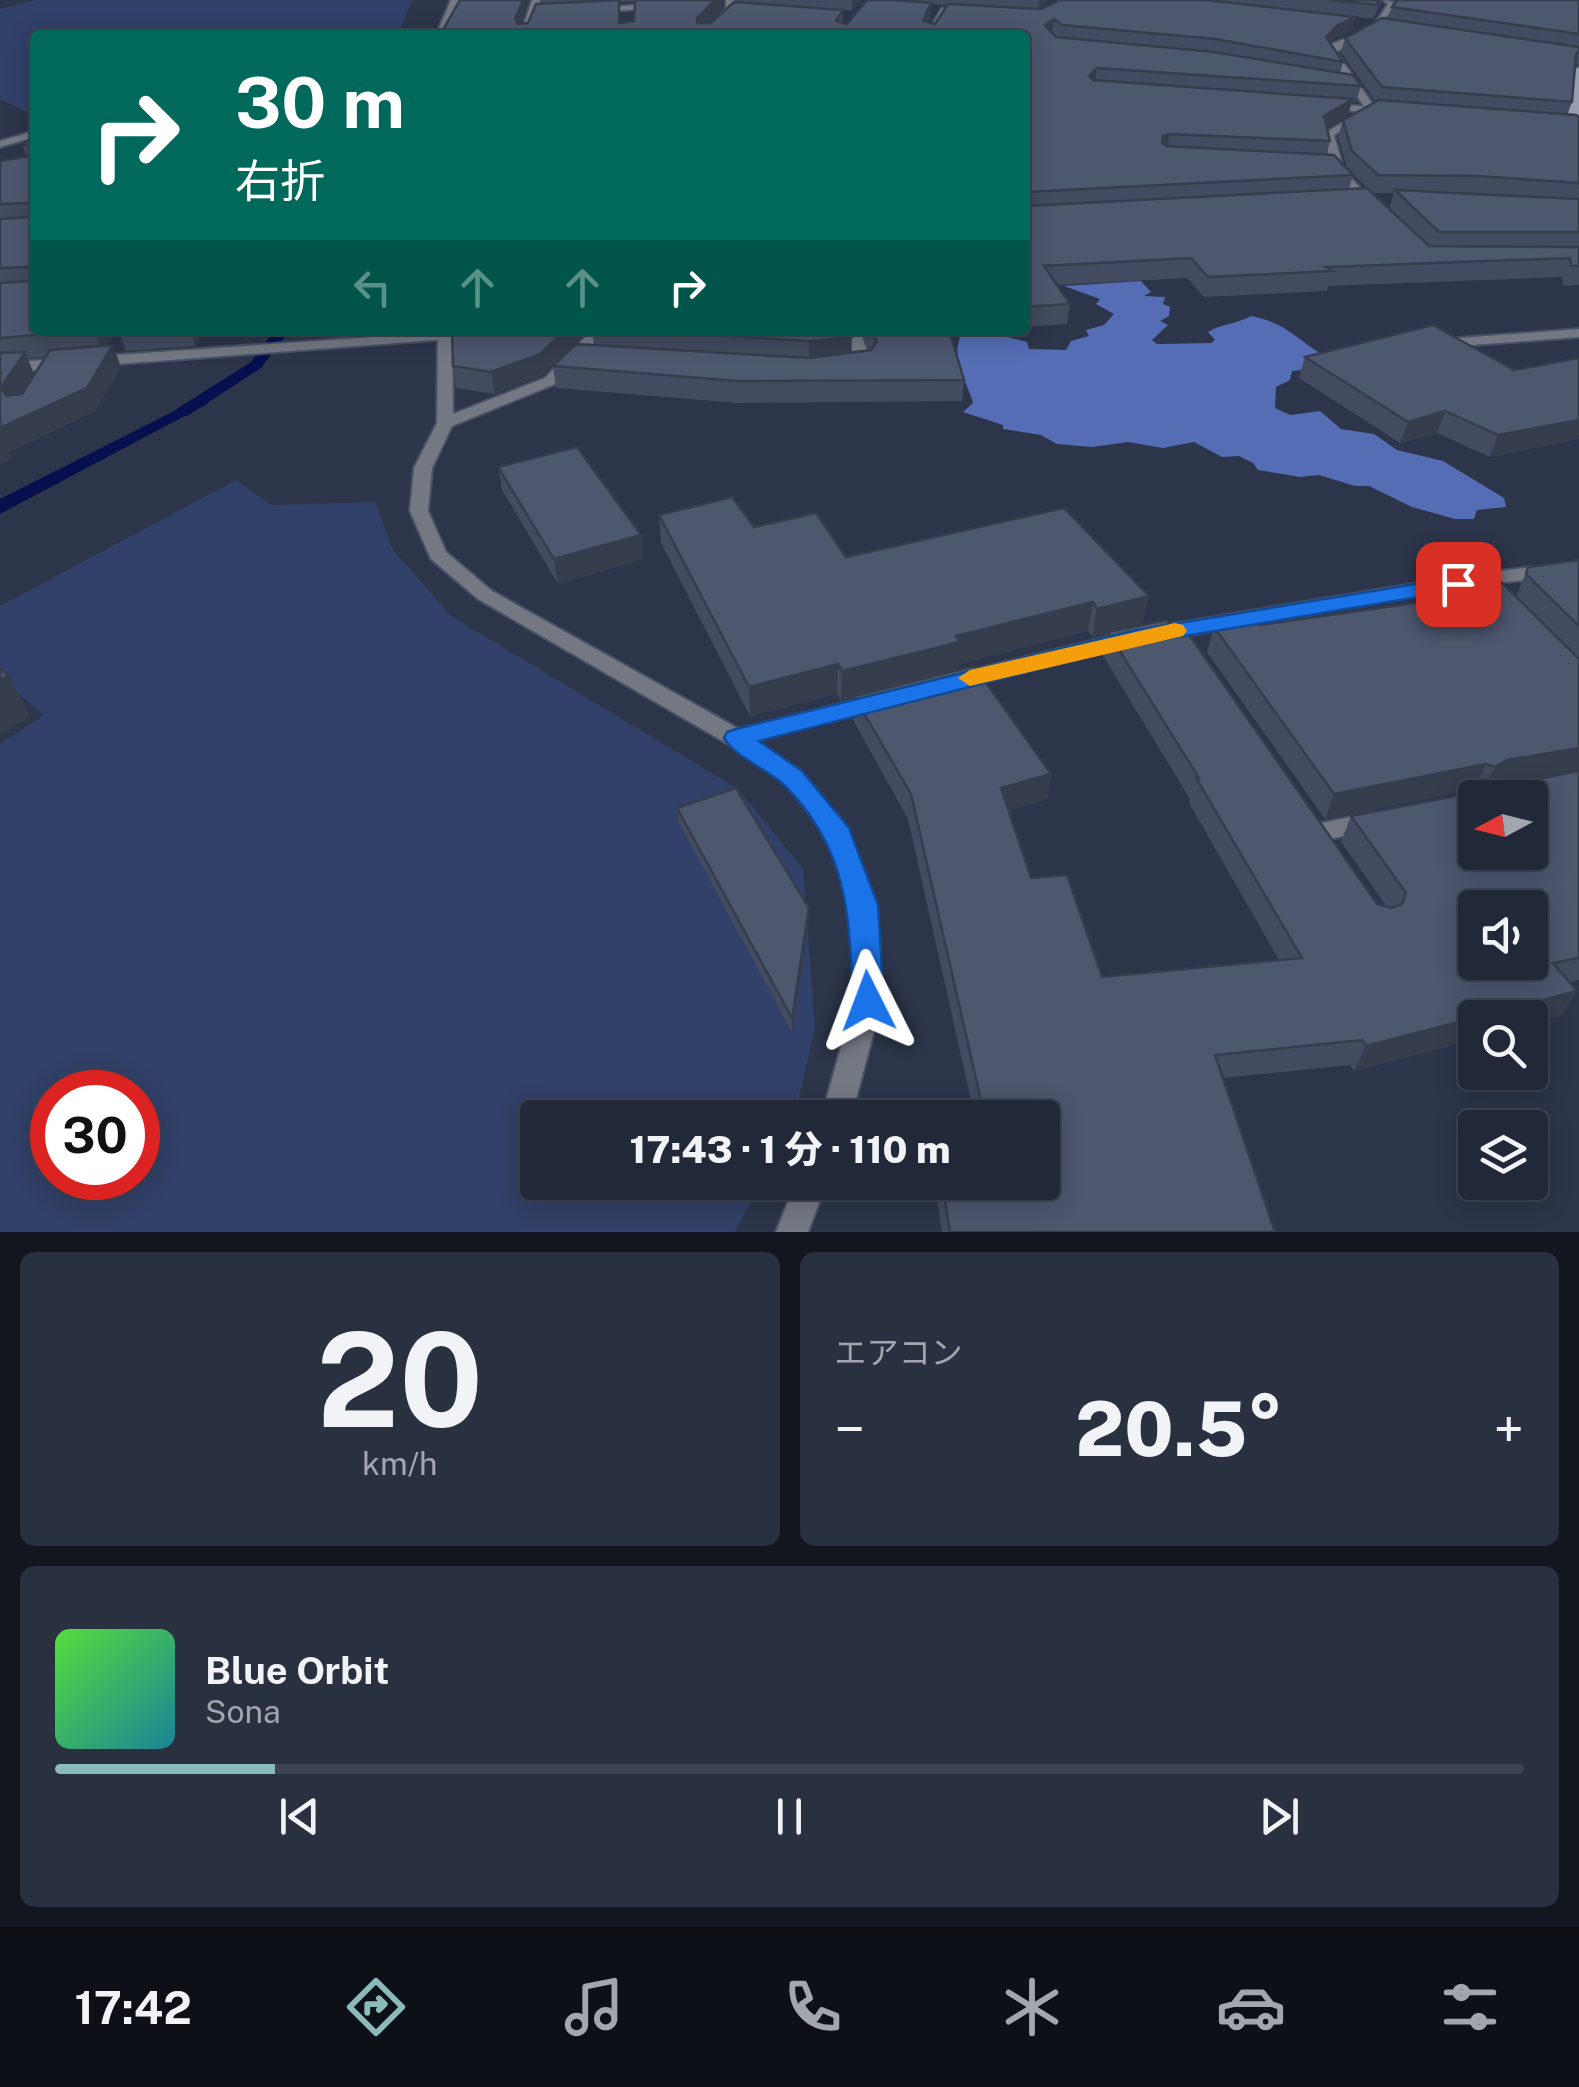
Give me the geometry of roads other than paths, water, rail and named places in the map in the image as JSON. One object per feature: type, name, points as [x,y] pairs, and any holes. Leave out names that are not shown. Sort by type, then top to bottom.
[{"type":"street","points":[[442,30],[455,0]]},
{"type":"street","points":[[526,30],[536,0]]},
{"type":"street","points":[[1372,110],[1331,52],[1335,46],[1364,36],[1375,27],[1394,3],[1386,0]]},
{"type":"street","points":[[714,4],[730,4],[748,11]]},
{"type":"street","points":[[708,30],[730,4]]},
{"type":"street","points":[[589,10],[679,6]]},
{"type":"street","points":[[627,22],[628,8]]},
{"type":"street","points":[[922,10],[961,12]]},
{"type":"street","points":[[532,12],[551,11]]},
{"type":"street","points":[[932,30],[942,11]]},
{"type":"street","points":[[1355,25],[1394,29]]},
{"type":"street","points":[[1558,125],[1577,122],[1579,70]]},
{"type":"street","points":[[1340,82],[1355,85]]},
{"type":"street","points":[[1312,104],[1390,111]]},
{"type":"street","points":[[1372,110],[1328,134],[1338,166],[1390,223]]},
{"type":"street","points":[[0,144],[30,135]]},
{"type":"street","points":[[1318,166],[1338,166]]},
{"type":"street","points":[[1344,200],[1364,198],[1386,203]]},
{"type":"street","points":[[1446,343],[1579,333]]},
{"type":"street","points":[[0,368],[114,353],[210,355],[427,335]]},
{"type":"street","points":[[445,335],[445,424],[423,468],[418,512],[438,555],[485,595],[736,738],[792,778],[835,828],[864,905],[868,1001],[841,1100]]},
{"type":"street","points":[[445,424],[550,381],[595,335]]},
{"type":"street","points":[[846,367],[865,365],[854,335]]},
{"type":"street","points":[[574,356],[592,357]]},
{"type":"street","points":[[42,380],[52,364]]},
{"type":"street","points":[[930,688],[1480,580],[1579,568]]},
{"type":"street","points":[[1480,580],[1504,604]]},
{"type":"street","points":[[736,738],[892,698]]},
{"type":"street","points":[[1317,832],[1405,816]]},
{"type":"street","points":[[792,1232],[805,1200]]},
{"type":"waterway","points":[[181,413],[256,365],[279,335]]}]
